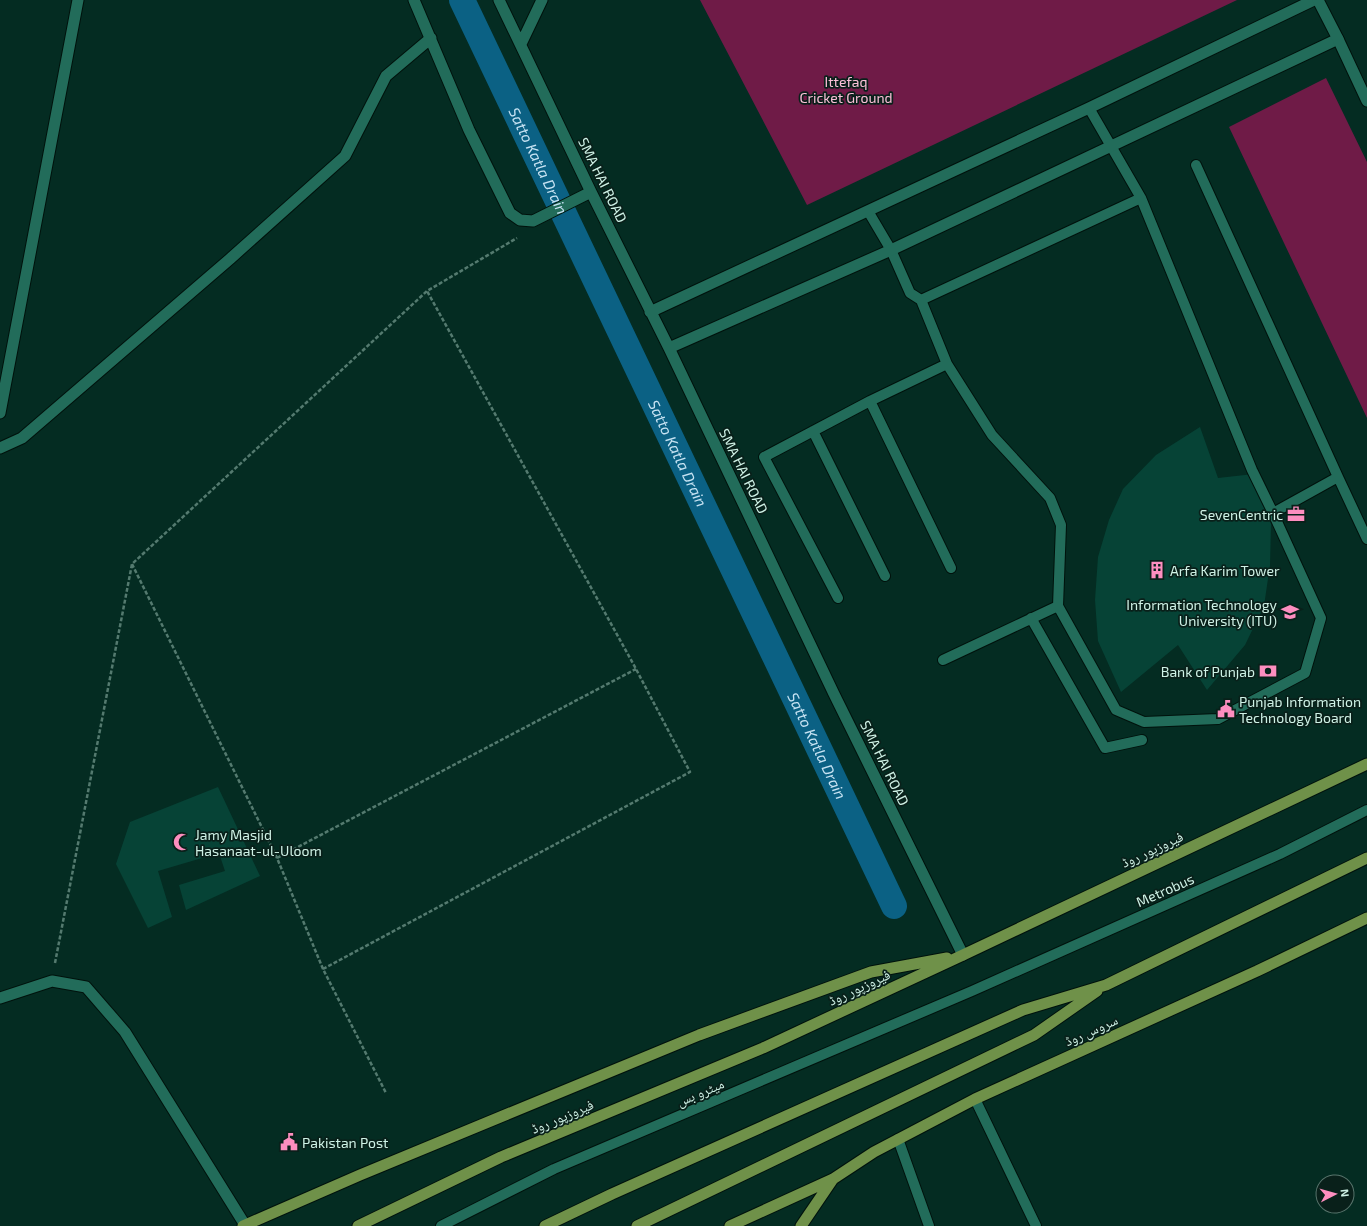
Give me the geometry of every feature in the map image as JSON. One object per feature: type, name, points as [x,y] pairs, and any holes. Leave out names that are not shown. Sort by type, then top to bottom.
[{"type":"main road","name":"فیروزپور روڈ","points":[[358,1226],[501,1157],[763,1048],[1367,764]]},
{"type":"main road","points":[[637,1226],[1034,1035],[1106,985],[1367,858]]},
{"type":"main road","name":"سروس روڈ","points":[[833,1179],[874,1152],[975,1099],[1257,971],[1367,918]]},
{"type":"main road","points":[[244,1226],[360,1175],[700,1035],[871,972],[963,955]]},
{"type":"main road","points":[[544,1226],[626,1187],[1023,1010],[1106,985]]},
{"type":"main road","points":[[730,1226],[833,1179]]},
{"type":"main road","points":[[801,1226],[833,1179]]},
{"type":"street","points":[[0,412],[78,0]]},
{"type":"street","points":[[414,0],[469,130],[510,213],[520,220],[533,221],[591,192]]},
{"type":"street","name":"SMA HAI ROAD","points":[[499,0],[591,192],[669,348],[834,694],[963,955]]},
{"type":"street","points":[[521,44],[542,0]]},
{"type":"street","points":[[650,312],[1089,108],[1314,0]]},
{"type":"street","points":[[1318,0],[1367,101]]},
{"type":"street","points":[[0,448],[22,438],[231,258],[345,156],[386,76],[430,38]]},
{"type":"street","points":[[669,348],[891,250],[1338,39]]},
{"type":"street","points":[[0,998],[52,981],[86,987],[125,1032],[244,1226]]},
{"type":"lane","points":[[868,211],[891,250],[910,293],[921,300],[946,364],[992,435],[1050,498],[1061,525],[1058,606],[1116,710],[1144,722],[1218,719],[1305,673],[1321,618],[1252,470],[1141,198],[1089,108]]},
{"type":"lane","points":[[1196,165],[1367,539]]},
{"type":"lane","points":[[921,300],[1141,198]]},
{"type":"lane","points":[[838,598],[764,457],[870,401],[946,364]]},
{"type":"lane","points":[[870,401],[951,568]]},
{"type":"lane","points":[[813,432],[885,576]]},
{"type":"lane","points":[[1273,513],[1338,477]]},
{"type":"lane","points":[[943,660],[1058,606]]},
{"type":"lane","points":[[1031,618],[1105,748],[1142,740]]},
{"type":"lane","name":"Metrobus","points":[[972,991],[1280,854],[1367,810]]},
{"type":"lane","name":"میٹرو بس","points":[[441,1226],[554,1170],[972,991]]},
{"type":"lane","points":[[975,1099],[1036,1226]]},
{"type":"lane","points":[[898,1139],[929,1226]]},
{"type":"path","points":[[52,981],[132,564],[427,291],[528,232],[533,221]]},
{"type":"path","points":[[323,969],[690,772],[636,669],[427,291]]},
{"type":"path","points":[[132,564],[277,858],[323,969],[386,1093]]},
{"type":"path","points":[[277,858],[636,669]]},
{"type":"green space","name":"Ittefaq Cricket Ground","points":[[700,0],[1237,0],[807,205]]},
{"type":"green space","points":[[1326,78],[1367,162],[1367,418],[1229,127]]},
{"type":"building","name":"Arfa Karim Tower","points":[[1200,427],[1218,478],[1254,474],[1271,524],[1270,565],[1264,606],[1245,645],[1207,690],[1178,645],[1121,692],[1098,641],[1095,600],[1098,557],[1109,520],[1123,489],[1156,455]]},
{"type":"building","points":[[218,787],[260,876],[186,910],[179,885],[225,871],[219,853],[158,871],[172,917],[148,928],[116,864],[130,822]]},
{"type":"waterway","name":"Satto Katla Drain","points":[[462,0],[894,906]]},
{"type":"place","name":"SevenCentric","points":[[1296,514]]},
{"type":"place","name":"Arfa Karim Tower","points":[[1157,570]]},
{"type":"place","name":"Information Technology University (ITU)","points":[[1290,612]]},
{"type":"place","name":"Bank of Punjab","points":[[1268,671]]},
{"type":"place","name":"Punjab Information Technology Board","points":[[1226,709]]},
{"type":"place","name":"Jamy Masjid Hasanaat-ul-Uloom","points":[[182,842]]},
{"type":"place","name":"Pakistan Post","points":[[289,1142]]}]
